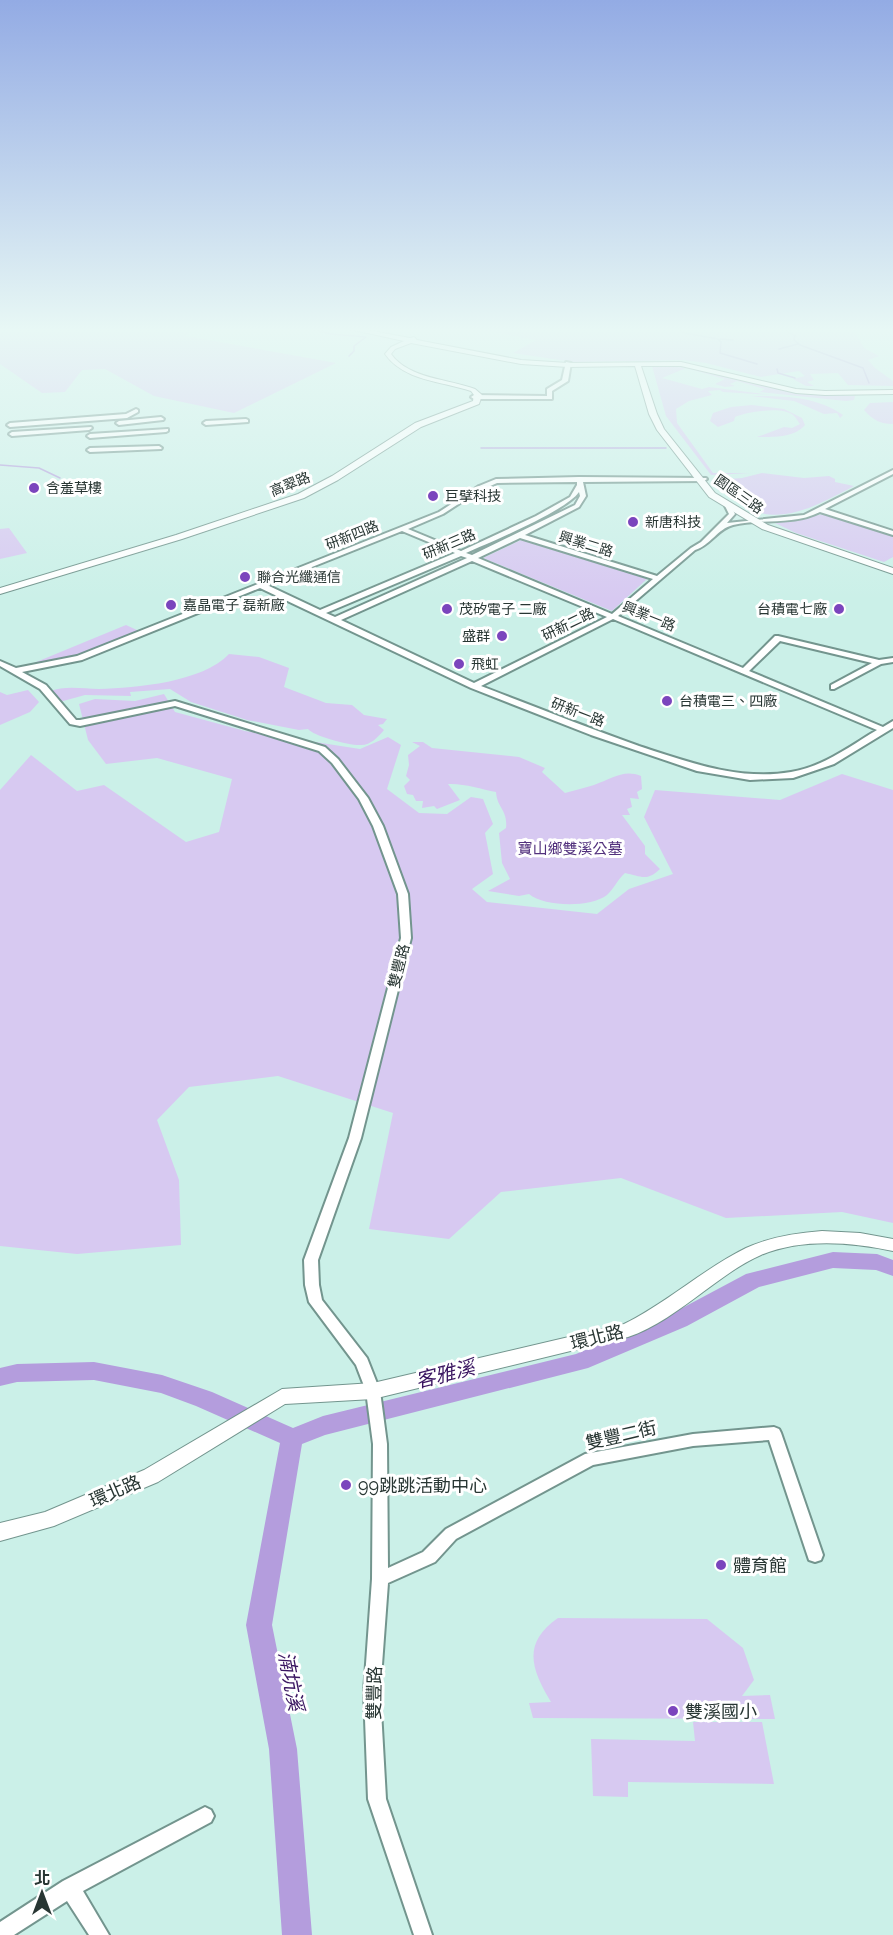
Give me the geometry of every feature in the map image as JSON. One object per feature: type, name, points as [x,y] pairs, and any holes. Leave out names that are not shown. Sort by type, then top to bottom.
[{"type":"street","points":[[12,434],[111,419]]},
{"type":"street","points":[[10,425],[88,424],[157,419]]},
{"type":"street","points":[[206,419],[206,430]]},
{"type":"street","points":[[212,419],[246,421]]},
{"type":"street","name":"高翠路","points":[[0,589],[179,537],[301,496],[335,478],[418,425],[433,419]]},
{"type":"street","name":"園區三路","points":[[656,419],[661,430],[712,495],[728,506],[791,538],[893,570]]},
{"type":"street","points":[[88,424],[90,439],[166,430]]},
{"type":"street","points":[[121,449],[123,441]]},
{"type":"street","points":[[90,450],[159,448]]},
{"type":"street","name":"研新二路","points":[[714,530],[732,523],[805,517],[893,472]]},
{"type":"street","name":"研新四路","points":[[15,671],[79,658],[262,586],[454,506],[482,484],[512,479],[579,483],[701,479]]},
{"type":"street","name":"園區三路","points":[[701,479],[756,521]]},
{"type":"street","name":"研新三路","points":[[320,613],[508,532],[573,498],[579,483]]},
{"type":"street","name":"研新三路","points":[[335,620],[521,536],[577,506],[583,500],[579,483]]},
{"type":"street","name":"研新二路","points":[[474,686],[614,616],[693,549],[698,548],[713,536],[714,530],[732,513],[728,506]]},
{"type":"street","points":[[821,510],[893,533]]},
{"type":"street","name":"興業一路","points":[[403,529],[884,730]]},
{"type":"street","name":"興業二路","points":[[508,532],[658,578]]},
{"type":"street","points":[[395,581],[409,587]]},
{"type":"street","name":"研新一路","points":[[262,586],[474,686],[594,733],[697,768],[750,777],[793,775],[831,762],[893,724]]},
{"type":"street","points":[[745,670],[778,638],[879,662]]},
{"type":"street","points":[[834,687],[879,662],[893,660]]},
{"type":"street","points":[[0,663],[15,671]]},
{"type":"street","name":"雙豐路","points":[[15,671],[43,687],[73,722],[80,723],[175,703],[322,749],[335,761],[363,798],[378,826],[403,894],[406,938],[356,1138],[311,1260],[312,1284],[316,1302],[362,1362],[372,1391],[380,1444],[380,1579],[372,1692],[377,1799],[423,1935]]},
{"type":"street","name":"環北路","points":[[0,1532],[47,1520],[151,1476],[282,1397],[372,1391],[628,1330],[655,1318],[754,1252],[799,1240],[839,1237],[893,1245]]},
{"type":"street","name":"雙豐二街","points":[[380,1579],[429,1557],[451,1534],[590,1459],[693,1440],[774,1433],[815,1555]]},
{"type":"street","points":[[0,1934],[70,1888],[205,1816]]},
{"type":"street","points":[[70,1888],[100,1935]]},
{"type":"green space","points":[[669,419],[677,419],[677,423],[713,473],[750,473],[711,475]]},
{"type":"green space","points":[[711,419],[734,419],[718,427]]},
{"type":"green space","points":[[797,419],[803,419],[805,425],[789,435],[757,437],[784,427],[792,428],[800,424]]},
{"type":"green space","points":[[875,419],[893,419],[893,424],[884,423]]},
{"type":"green space","points":[[762,473],[804,478],[829,476],[835,479],[835,482],[854,486],[816,505],[798,511],[765,514],[748,508],[732,497],[715,480],[742,478]]},
{"type":"green space","points":[[824,514],[893,535],[893,557],[884,562],[796,533],[775,523]]},
{"type":"green space","points":[[9,528],[27,553],[0,559],[0,529]]},
{"type":"green space","points":[[521,540],[647,579],[612,611],[483,558]]},
{"type":"green space","points":[[126,625],[139,631],[77,656],[29,665]]},
{"type":"green space","points":[[229,654],[259,657],[289,668],[284,687],[326,703],[352,705],[364,715],[387,719],[383,724],[378,725],[384,730],[371,742],[356,745],[324,737],[308,729],[299,730],[247,720],[191,702],[170,689],[130,692],[131,696],[85,695],[56,703],[49,692],[67,688],[99,689],[168,682],[203,671],[217,664]]},
{"type":"green space","points":[[28,690],[39,702],[30,712],[0,725],[0,692],[7,695]]},
{"type":"green space","points":[[164,694],[175,712],[245,731],[360,749],[388,737],[401,745],[387,789],[419,813],[447,814],[471,797],[483,799],[493,824],[485,833],[493,874],[472,889],[487,902],[597,914],[629,889],[673,874],[644,817],[655,790],[780,800],[842,774],[893,790],[893,1223],[842,1212],[726,1218],[621,1178],[501,1192],[449,1239],[369,1229],[393,1113],[278,1076],[189,1087],[157,1120],[179,1180],[181,1245],[77,1254],[0,1246],[0,790],[31,755],[77,791],[104,785],[186,842],[219,832],[232,779],[157,758],[106,764],[88,740],[79,704],[95,699],[135,701]]},
{"type":"green space","name":"寶山鄉雙溪公墓","points":[[412,742],[423,742],[432,748],[519,757],[545,768],[542,772],[565,793],[623,774],[641,776],[642,789],[637,792],[639,799],[630,798],[632,807],[627,809],[630,815],[622,815],[645,846],[645,854],[660,869],[647,877],[625,873],[607,895],[579,904],[546,901],[529,894],[519,896],[488,891],[510,879],[502,863],[499,833],[506,828],[506,822],[496,792],[466,785],[448,784],[460,800],[437,809],[434,806],[422,808],[423,801],[416,801],[413,795],[407,794],[404,786],[410,780],[406,776],[409,765],[408,755],[420,746]]},
{"type":"green space","points":[[558,1618],[707,1619],[743,1648],[754,1680],[742,1696],[770,1695],[775,1719],[533,1718],[529,1703],[551,1702],[535,1668],[535,1647],[539,1637]]},
{"type":"green space","points":[[693,1722],[762,1722],[774,1784],[628,1782],[628,1797],[593,1796],[591,1739],[695,1741]]},
{"type":"waterway","points":[[481,448],[666,448]]},
{"type":"waterway","points":[[0,465],[39,468],[60,478]]},
{"type":"waterway","name":"客雅溪","points":[[292,1438],[323,1426],[580,1362],[679,1320],[753,1280],[833,1260],[877,1262],[893,1268]]},
{"type":"waterway","name":"客雅溪","points":[[0,1377],[17,1373],[94,1371],[162,1384],[204,1399],[292,1438]]},
{"type":"waterway","name":"湳坑溪","points":[[292,1438],[259,1625],[283,1749],[297,1935]]},
{"type":"place","name":"含羞草樓","points":[[34,488]]},
{"type":"place","name":"巨擘科技","points":[[433,496]]},
{"type":"place","name":"新唐科技","points":[[633,522]]},
{"type":"place","name":"聯合光纖通信","points":[[245,577]]},
{"type":"place","name":"嘉晶電子 磊新廠","points":[[171,605]]},
{"type":"place","name":"茂矽電子 二廠","points":[[447,609]]},
{"type":"place","name":"台積電七廠","points":[[839,609]]},
{"type":"place","name":"盛群","points":[[502,636]]},
{"type":"place","name":"飛虹","points":[[459,664]]},
{"type":"place","name":"台積電三、四廠","points":[[667,701]]},
{"type":"place","name":"99跳跳活動中心","points":[[346,1485]]},
{"type":"place","name":"體育館","points":[[721,1565]]},
{"type":"place","name":"雙溪國小","points":[[673,1711]]}]
